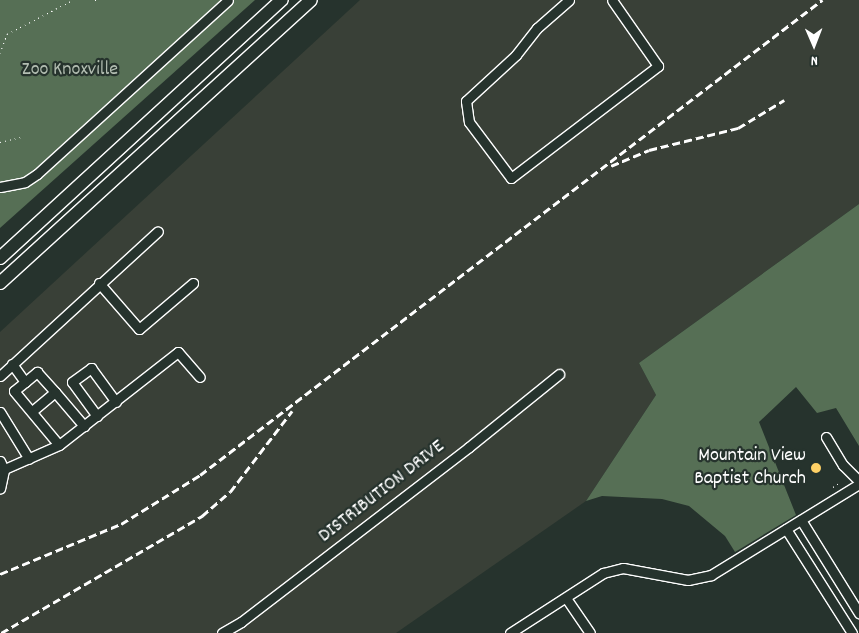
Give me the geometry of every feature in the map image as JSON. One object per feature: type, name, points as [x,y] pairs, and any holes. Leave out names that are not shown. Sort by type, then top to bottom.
[{"type":"highway","points":[[0,258],[282,0]]},
{"type":"highway","points":[[0,283],[311,0]]},
{"type":"street","points":[[0,187],[25,182],[37,174],[228,0]]},
{"type":"street","points":[[569,0],[536,28],[516,55],[466,101],[469,122],[511,178],[658,66],[612,0]]},
{"type":"street","points":[[0,376],[99,283],[158,231]]},
{"type":"street","points":[[99,283],[139,328],[193,282]]},
{"type":"street","points":[[0,489],[1,467],[29,459],[59,445],[178,352],[200,377]]},
{"type":"street","points":[[12,364],[25,382]]},
{"type":"street","points":[[97,416],[72,382],[91,368],[116,402]]},
{"type":"street","points":[[59,445],[14,391],[37,372],[84,426]]},
{"type":"street","name":"DISTRIBUTION DRIVE","points":[[222,633],[241,622],[469,447],[559,374]]},
{"type":"street","points":[[32,412],[55,392]]},
{"type":"street","points":[[0,412],[3,425],[29,459]]},
{"type":"street","points":[[510,633],[603,572],[623,568],[688,580],[711,575],[801,520],[859,482],[843,465],[826,438]]},
{"type":"street","points":[[801,520],[859,613]]},
{"type":"street","points":[[786,528],[852,633]]},
{"type":"street","points":[[566,598],[590,633]]},
{"type":"path","points":[[0,53],[8,34],[73,0]]},
{"type":"path","points":[[95,0],[100,0]]},
{"type":"path","points":[[0,142],[22,137]]},
{"type":"path","points":[[833,487],[841,482]]},
{"type":"shaded area","points":[[360,0],[859,0],[859,204],[639,363],[656,395],[586,501],[396,633],[0,633],[0,332]]},
{"type":"green space","name":"Zoo Knoxville","points":[[0,0],[255,0],[0,228]]},
{"type":"green space","points":[[859,204],[859,446],[836,408],[817,413],[796,387],[759,422],[796,515],[735,552],[725,536],[689,506],[662,499],[602,496],[586,501],[656,395],[639,363]]},
{"type":"railway","points":[[0,574],[121,524],[200,475],[822,0]]},
{"type":"railway","points":[[611,166],[649,150],[738,128],[784,100]]},
{"type":"railway","points":[[1,633],[202,516],[230,492],[292,411]]},
{"type":"place","name":"Mountain View Baptist Church","points":[[816,468]]}]
